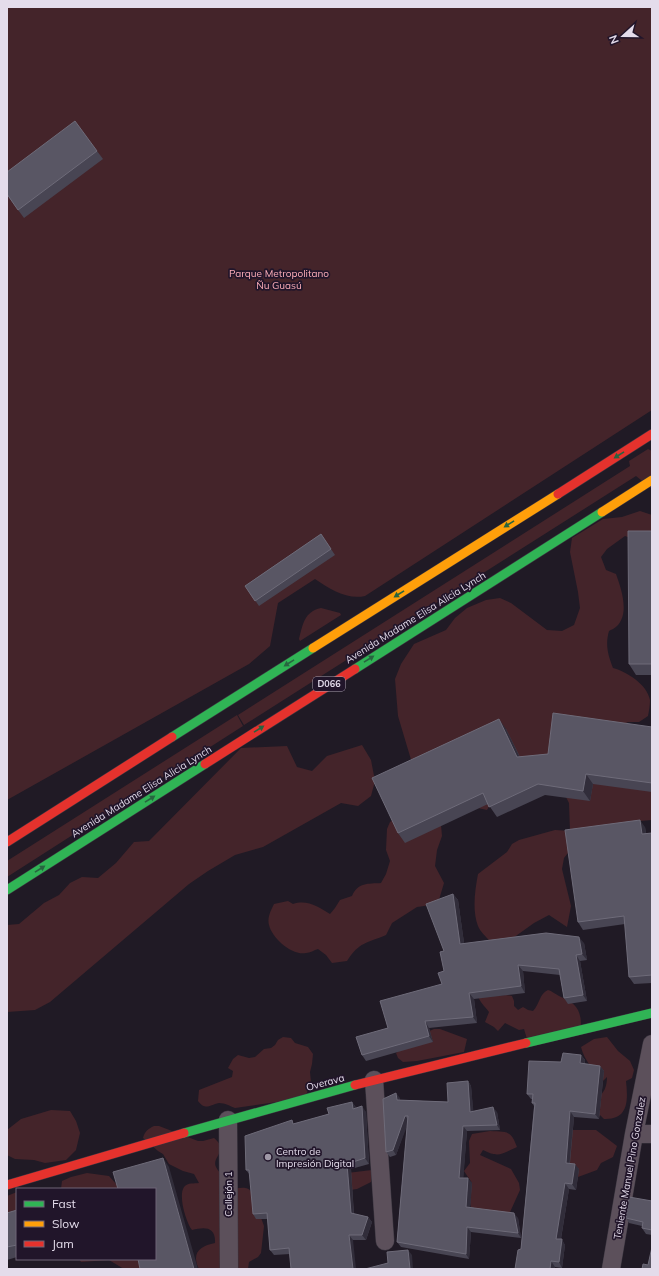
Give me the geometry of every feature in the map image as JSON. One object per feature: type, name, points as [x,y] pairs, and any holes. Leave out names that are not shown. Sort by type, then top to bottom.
[{"type":"main road","points":[[7,842],[652,434]]},
{"type":"main road","name":"Avenida Madame Elisa Alicia Lynch","points":[[7,890],[652,480]]},
{"type":"main road","name":"Overava","points":[[7,1185],[228,1120],[374,1080],[652,1013]]},
{"type":"street","name":"Teniente Manuel Pino Gonzalez","points":[[611,1269],[634,1134],[652,1044]]},
{"type":"street","points":[[374,1080],[386,1241]]},
{"type":"street","name":"Callejón 1","points":[[228,1120],[229,1269]]},
{"type":"street","points":[[634,1134],[652,1134]]},
{"type":"green space","name":"Parque Metropolitano Ñu Guasú","points":[[7,7],[652,7],[652,410],[365,596],[358,597],[339,593],[315,579],[278,603],[270,646],[249,664],[7,800]]},
{"type":"green space","points":[[648,449],[652,451],[652,489],[636,476],[244,725],[238,715],[630,466],[629,461]]},
{"type":"green space","points":[[640,511],[652,515],[652,551],[639,541],[625,536],[607,549],[601,557],[606,570],[616,574],[624,608],[621,621],[616,627],[609,631],[607,641],[608,654],[611,663],[613,668],[624,672],[641,684],[650,700],[648,716],[639,722],[628,722],[620,726],[652,756],[652,820],[640,821],[575,844],[564,858],[562,869],[571,906],[567,927],[549,915],[534,923],[513,938],[490,941],[480,930],[476,920],[475,900],[478,874],[507,852],[512,844],[519,840],[555,830],[570,831],[569,803],[556,777],[494,798],[487,810],[478,808],[415,773],[398,716],[395,679],[401,664],[414,644],[446,630],[455,618],[467,608],[486,600],[500,598],[511,603],[547,630],[562,631],[574,625],[580,608],[570,552],[572,538],[603,519],[622,517]]},
{"type":"green space","points":[[321,608],[340,613],[341,615],[300,641],[299,639],[305,619],[311,612]]},
{"type":"green space","points":[[237,715],[243,726],[7,877],[7,861]]},
{"type":"green space","points":[[362,745],[371,760],[375,781],[371,796],[358,806],[341,803],[263,847],[235,855],[189,884],[50,1002],[35,1010],[7,1012],[7,925],[19,924],[44,903],[59,895],[70,883],[82,877],[98,878],[116,863],[134,842],[149,841],[241,748],[287,746],[297,767],[312,771],[327,756]]},
{"type":"green space","points":[[404,812],[441,825],[442,836],[437,850],[435,866],[444,883],[438,903],[417,907],[392,923],[386,935],[368,942],[355,950],[347,961],[332,963],[326,955],[318,949],[309,953],[301,953],[295,952],[283,945],[274,935],[269,925],[270,914],[274,904],[288,901],[293,904],[303,902],[317,906],[330,914],[340,900],[352,896],[354,891],[360,886],[381,883],[386,874],[390,861],[386,850],[387,829],[390,822]]},
{"type":"green space","points":[[548,990],[569,1001],[576,1007],[580,1015],[581,1026],[527,1039],[524,1029],[519,1030],[505,1023],[498,1031],[485,1022],[489,1012],[477,994],[512,996],[514,1006],[518,1010],[523,1007],[533,1011],[543,994]]},
{"type":"green space","points":[[434,1029],[440,1029],[467,1039],[464,1052],[417,1061],[403,1062],[398,1058],[396,1053],[425,1033]]},
{"type":"green space","points":[[283,1037],[291,1038],[295,1043],[308,1047],[313,1054],[310,1072],[311,1082],[305,1098],[235,1108],[219,1103],[206,1107],[198,1101],[199,1090],[232,1077],[233,1071],[228,1068],[233,1059],[238,1055],[249,1058],[255,1057],[264,1049],[271,1048]]},
{"type":"green space","points":[[607,1037],[618,1051],[630,1061],[634,1070],[632,1078],[626,1081],[627,1102],[625,1108],[618,1116],[604,1119],[600,1115],[599,1117],[596,1100],[604,1090],[607,1077],[603,1081],[596,1073],[587,1061],[581,1047],[594,1039]]},
{"type":"green space","points":[[51,1110],[70,1111],[76,1121],[80,1133],[76,1150],[66,1160],[45,1163],[34,1160],[15,1159],[7,1155],[7,1130],[21,1119]]},
{"type":"green space","points":[[154,1126],[159,1126],[198,1141],[214,1138],[220,1147],[215,1163],[217,1169],[233,1188],[246,1188],[252,1193],[264,1226],[261,1253],[258,1257],[249,1262],[248,1269],[199,1269],[196,1259],[198,1251],[205,1246],[215,1243],[215,1237],[214,1233],[205,1228],[192,1230],[185,1215],[182,1202],[182,1191],[186,1185],[199,1183],[194,1174],[183,1171],[169,1164],[163,1154],[143,1138],[147,1130]]},
{"type":"green space","points":[[572,1130],[596,1130],[617,1146],[613,1157],[601,1163],[597,1170],[578,1177],[550,1134]]},
{"type":"green space","points":[[490,1131],[508,1133],[513,1137],[517,1147],[500,1154],[493,1154],[483,1150],[480,1155],[511,1169],[519,1183],[520,1190],[506,1221],[472,1212],[469,1198],[472,1183],[464,1171],[470,1163],[469,1141],[472,1134]]},
{"type":"green space","points":[[372,1170],[371,1182],[357,1189],[343,1191],[347,1173]]},
{"type":"green space","points":[[87,1173],[109,1176],[118,1186],[123,1188],[61,1188],[62,1181]]},
{"type":"green space","points":[[16,1192],[16,1234],[7,1234],[7,1196]]},
{"type":"green space","points":[[80,1260],[109,1260],[81,1262]]},
{"type":"green space","points":[[109,1260],[154,1260],[155,1269],[124,1269]]},
{"type":"building","points":[[75,121],[97,151],[18,210],[7,194],[7,172]]},
{"type":"building","points":[[628,531],[652,531],[652,664],[629,664]]},
{"type":"building","points":[[321,534],[331,549],[255,601],[245,586]]},
{"type":"building","points":[[553,713],[652,727],[652,783],[586,774],[583,791],[538,784],[489,807],[483,793],[398,833],[372,778],[499,719],[517,757],[548,754]]},
{"type":"building","points":[[640,820],[642,834],[652,833],[652,975],[629,977],[624,916],[578,922],[565,830]]},
{"type":"building","points":[[453,894],[460,944],[546,933],[579,937],[582,954],[576,955],[583,995],[564,998],[559,969],[518,965],[521,986],[469,993],[473,1017],[425,1021],[429,1036],[362,1055],[356,1037],[388,1028],[380,1001],[442,984],[438,973],[444,971],[440,952],[444,951],[426,904]]},
{"type":"building","points":[[563,1053],[581,1055],[580,1063],[600,1066],[595,1114],[570,1111],[566,1163],[575,1164],[572,1184],[565,1183],[556,1239],[562,1239],[559,1262],[551,1261],[550,1269],[515,1269],[518,1250],[521,1249],[535,1103],[532,1103],[533,1094],[527,1094],[529,1061],[561,1062]]},
{"type":"building","points":[[468,1081],[470,1112],[493,1107],[497,1125],[463,1126],[459,1178],[468,1178],[466,1207],[514,1213],[518,1233],[467,1227],[466,1254],[397,1242],[408,1116],[405,1116],[393,1150],[386,1152],[383,1099],[396,1093],[397,1100],[448,1102],[447,1083]]},
{"type":"building","points":[[352,1102],[353,1109],[362,1106],[365,1158],[347,1164],[351,1213],[368,1217],[362,1235],[349,1235],[353,1269],[291,1269],[289,1248],[270,1250],[267,1213],[253,1214],[249,1170],[246,1170],[245,1136],[292,1120],[293,1124],[329,1114],[327,1108]]},
{"type":"building","points":[[163,1158],[194,1269],[140,1269],[138,1260],[156,1260],[156,1188],[118,1188],[113,1172]]},
{"type":"building","points":[[629,1197],[652,1201],[652,1230],[642,1228],[643,1222],[626,1218]]},
{"type":"building","points":[[16,1210],[16,1245],[7,1247],[7,1213]]},
{"type":"building","points":[[652,1247],[652,1269],[642,1269],[643,1264],[648,1265]]},
{"type":"building","points":[[408,1250],[410,1269],[365,1269],[388,1263],[387,1252]]},
{"type":"traffic: fast","points":[[355,669],[602,512]]},
{"type":"traffic: fast","points":[[172,737],[313,648]]},
{"type":"traffic: fast","points":[[7,890],[205,764]]},
{"type":"traffic: fast","points":[[526,1043],[652,1013]]},
{"type":"traffic: fast","points":[[184,1133],[355,1085]]},
{"type":"traffic: slow","points":[[602,512],[652,480]]},
{"type":"traffic: slow","points":[[313,648],[558,494]]},
{"type":"traffic: jam","points":[[558,494],[652,434]]},
{"type":"traffic: jam","points":[[205,764],[355,669]]},
{"type":"traffic: jam","points":[[7,842],[172,737]]},
{"type":"traffic: jam","points":[[355,1085],[526,1043]]},
{"type":"traffic: jam","points":[[7,1185],[184,1133]]},
{"type":"place","name":"Centro de Impresión Digital","points":[[268,1157]]}]
